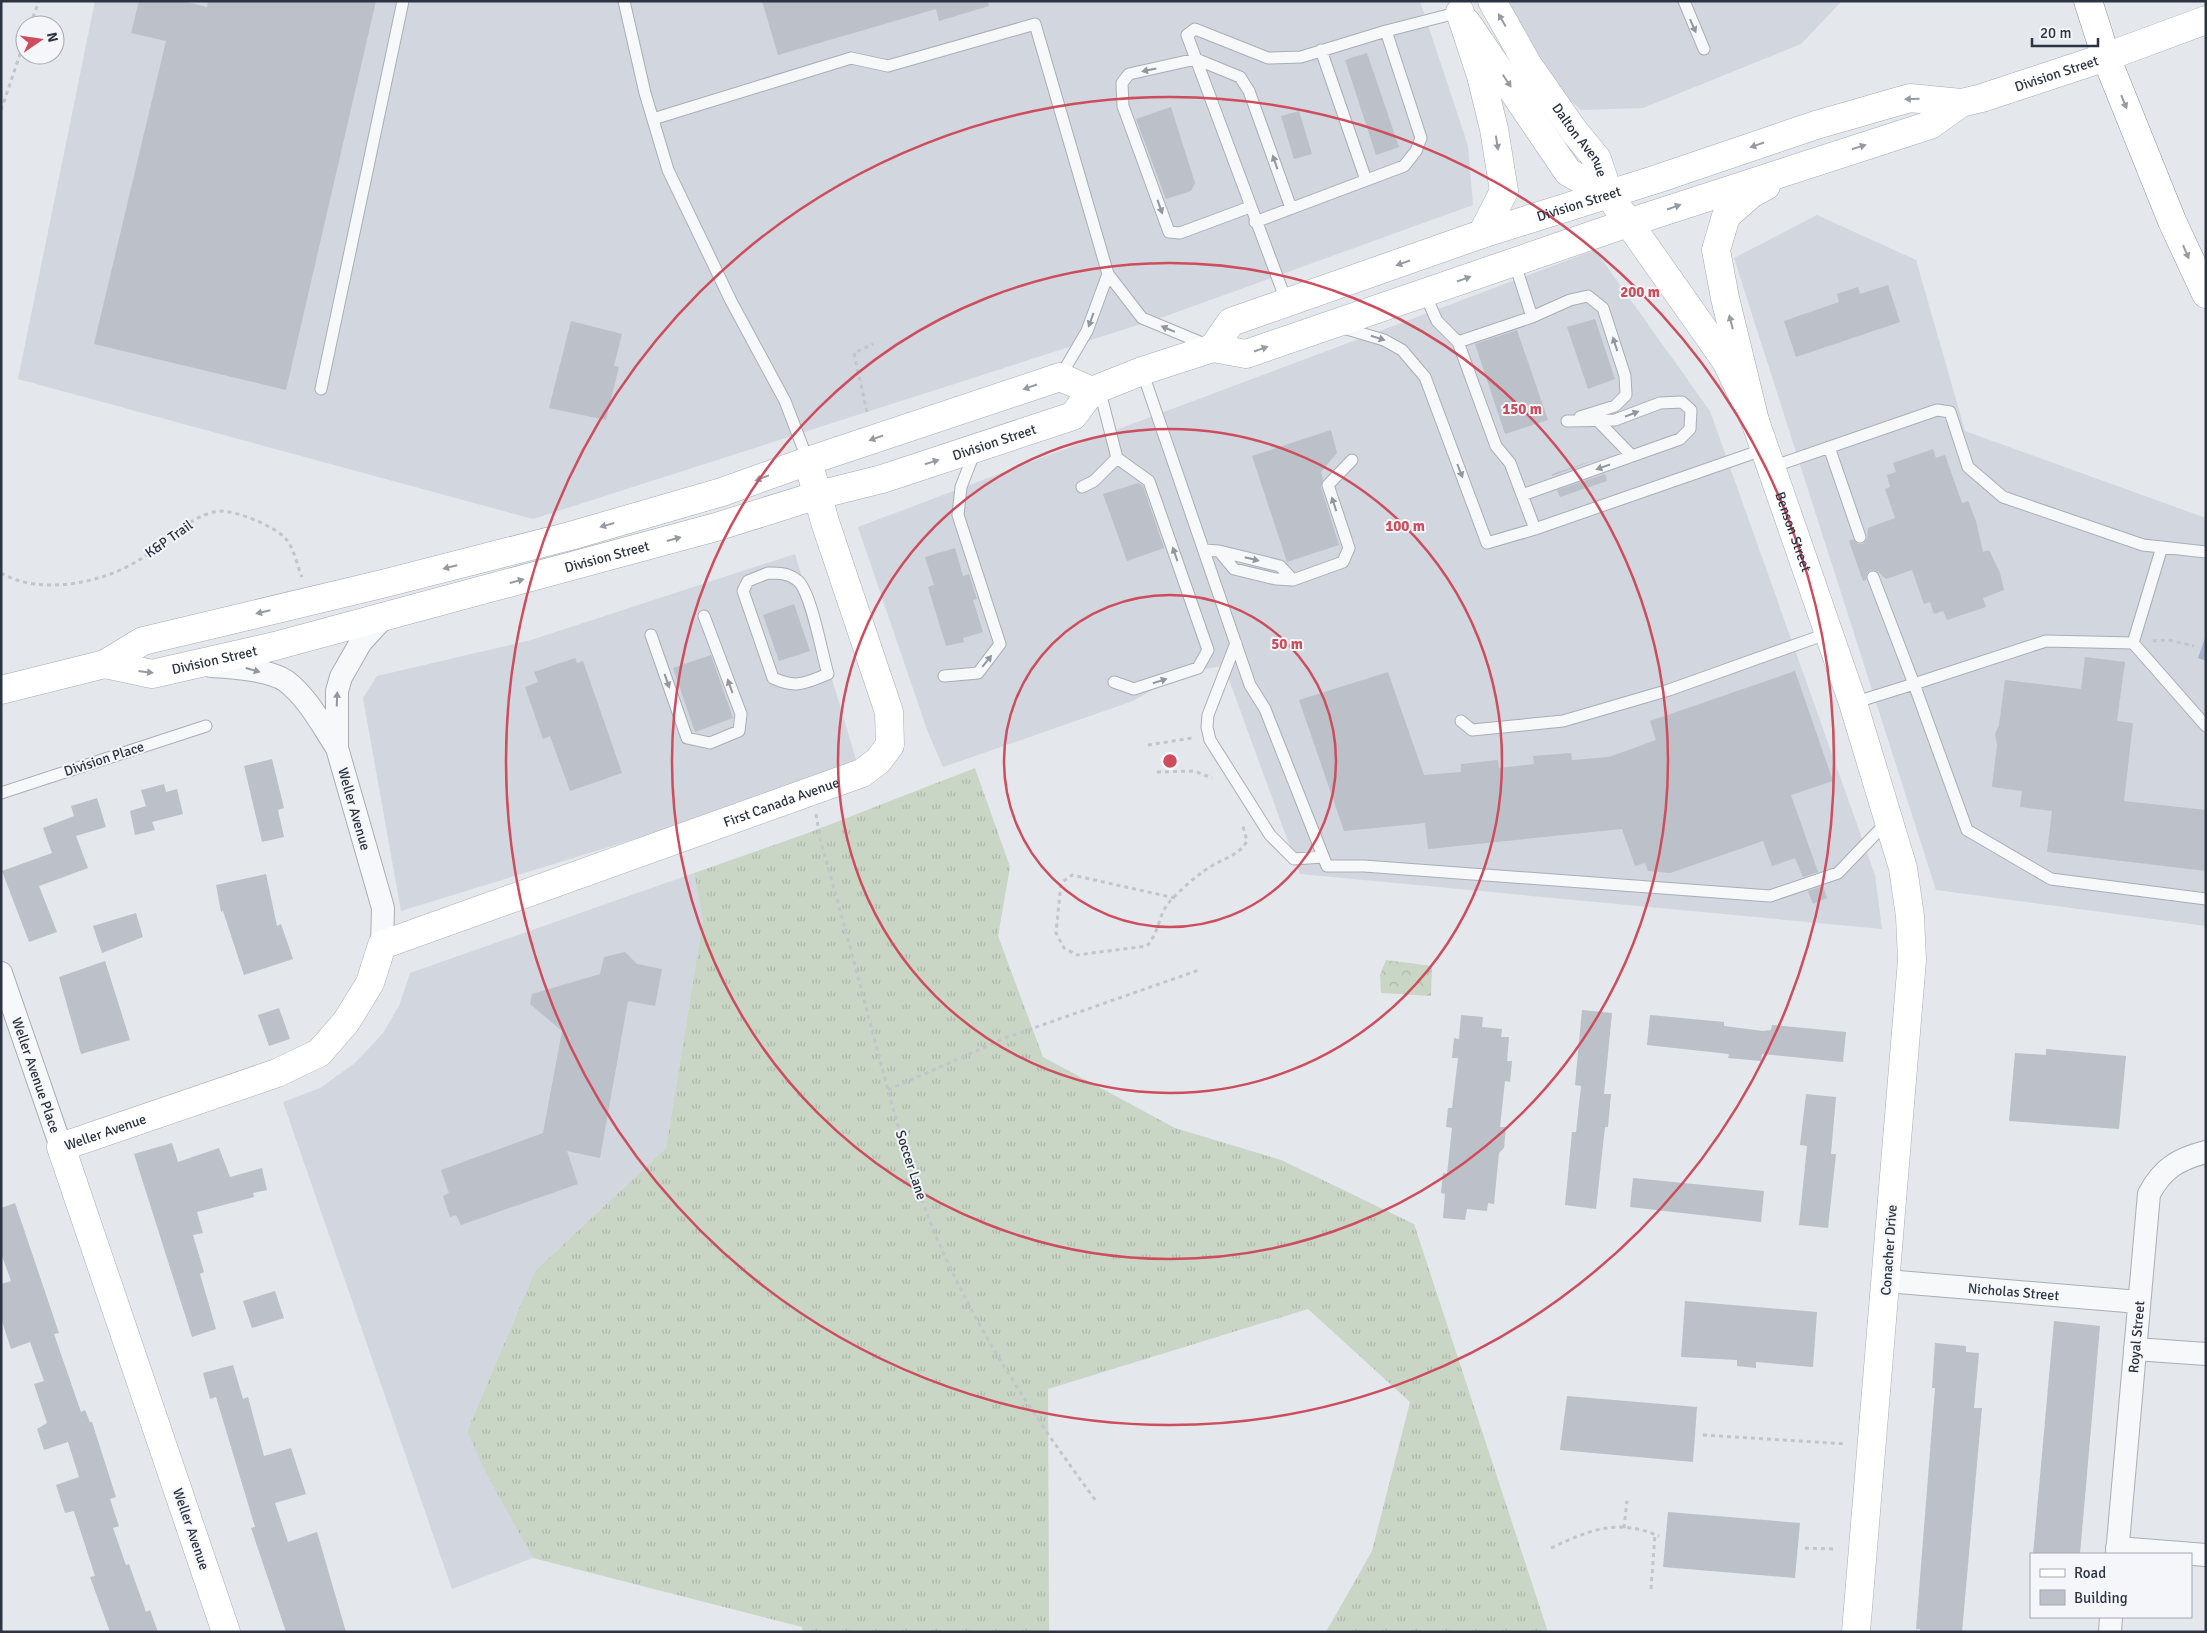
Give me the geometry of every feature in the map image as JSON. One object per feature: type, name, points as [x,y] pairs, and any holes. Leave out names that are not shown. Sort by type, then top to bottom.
[{"type":"main road","name":"Dalton Avenue","points":[[1492,1],[1528,66],[1574,131],[1597,159],[1608,195]]},
{"type":"main road","points":[[2088,1],[2106,57],[2172,221],[2206,294]]},
{"type":"main road","name":"Dalton Avenue","points":[[1457,7],[1568,172],[1608,195]]},
{"type":"main road","points":[[1457,7],[1486,94],[1504,191],[1482,234]]},
{"type":"main road","name":"Division Street","points":[[105,664],[152,674],[275,646],[716,527],[818,495],[882,479],[1073,416],[1095,390],[1142,371],[1213,348],[1246,354],[1514,261],[1930,125],[1961,103],[2106,57],[2206,20]]},
{"type":"main road","name":"Division Street","points":[[1213,348],[1231,322],[1482,234],[1608,195],[1816,125],[1910,98],[1961,103]]},
{"type":"main road","points":[[1755,421],[1725,298],[1716,250],[1726,216],[1751,194],[1812,162]]},
{"type":"main road","name":"Benson Street","points":[[1608,195],[1726,360],[1755,421],[1853,703],[1903,868]]},
{"type":"main road","name":"Division Street","points":[[1,690],[105,664],[143,641],[373,586],[570,536],[746,484],[808,460],[1060,377]]},
{"type":"main road","points":[[1060,377],[1095,390]]},
{"type":"main road","name":"First Canada Avenue","points":[[382,945],[814,791],[862,773],[878,761],[890,746],[889,712],[825,522],[808,460]]},
{"type":"main road","name":"Conacher Drive","points":[[1856,1632],[1912,960],[1910,916],[1903,868]]},
{"type":"main road","name":"Weller Avenue","points":[[226,1632],[61,1147],[278,1073],[319,1053],[346,1022],[370,983],[382,945]]},
{"type":"street","name":"Weller Avenue","points":[[382,945],[383,908],[337,748],[337,692],[341,677],[361,642],[385,616]]},
{"type":"street","name":"Weller Avenue","points":[[187,665],[246,668],[284,680],[305,700],[337,748]]},
{"type":"street","name":"Weller Avenue Place","points":[[1,973],[61,1147]]},
{"type":"street","name":"Royal Street","points":[[2117,1551],[2149,1194],[2157,1177],[2171,1166],[2189,1157],[2206,1152]]},
{"type":"street","name":"Nicholas Street","points":[[1886,1280],[2139,1302]]},
{"type":"street","points":[[2135,1348],[2206,1354]]},
{"type":"street","points":[[2117,1551],[2162,1553]]},
{"type":"street","points":[[2192,1554],[2206,1555]]},
{"type":"street","points":[[2110,1632],[2111,1618]]},
{"type":"lane","points":[[320,389],[402,1]]},
{"type":"lane","points":[[624,1],[668,170],[731,301],[785,401],[808,460]]},
{"type":"lane","points":[[1684,1],[1704,49]]},
{"type":"lane","points":[[1287,303],[1264,237],[1255,222],[1187,35],[1195,29],[1268,58],[1301,57],[1457,7]]},
{"type":"lane","points":[[653,118],[851,58],[888,66],[1035,24],[1108,274],[1142,318],[1213,348]]},
{"type":"lane","points":[[1255,222],[1404,166],[1416,151],[1421,138],[1386,31]]},
{"type":"lane","points":[[1321,50],[1366,180]]},
{"type":"lane","points":[[1250,207],[1180,233],[1169,232],[1123,106],[1122,84],[1129,74],[1196,59],[1240,77],[1250,91],[1291,208]]},
{"type":"lane","points":[[1514,261],[1532,317]]},
{"type":"lane","points":[[1060,377],[1087,331],[1108,274]]},
{"type":"lane","points":[[1424,292],[1437,321],[1458,342],[1496,446],[1510,463],[1535,529]]},
{"type":"lane","points":[[1458,342],[1532,317],[1570,300],[1588,296],[1603,308],[1626,376],[1626,395],[1614,406],[1567,421],[1615,420],[1660,403],[1682,402],[1691,410],[1690,429],[1680,439],[1522,495]]},
{"type":"lane","points":[[1332,324],[1384,340],[1402,350],[1425,376],[1487,543],[1769,458],[1829,447],[1937,410],[1950,412],[1968,467],[2003,497],[2143,545],[2206,552]]},
{"type":"lane","points":[[1142,371],[1250,685],[1265,709],[1327,866],[1383,867],[1770,896],[1838,874],[1889,820]]},
{"type":"lane","points":[[1095,390],[1117,458],[1149,481],[1208,650],[1198,668],[1134,689],[1114,682]]},
{"type":"lane","points":[[1598,420],[1632,456]]},
{"type":"lane","points":[[1829,447],[1860,537]]},
{"type":"lane","points":[[944,676],[978,672],[1000,644],[958,515],[960,487],[976,448]]},
{"type":"lane","points":[[1082,487],[1094,481],[1117,458]]},
{"type":"lane","points":[[1204,550],[1219,551],[1280,566],[1293,580],[1343,562],[1348,548],[1328,485],[1352,460]]},
{"type":"lane","points":[[2133,643],[2162,547]]},
{"type":"lane","points":[[768,573],[786,574],[799,581],[808,597],[828,674],[800,685],[788,685],[774,678],[744,591],[748,582],[768,573]]},
{"type":"lane","points":[[1873,578],[1967,830],[2050,879],[2206,899]]},
{"type":"lane","points":[[651,635],[687,738],[710,743],[739,731],[741,714],[704,616]]},
{"type":"lane","points":[[1461,720],[1472,730],[1563,721],[1669,690],[1829,633]]},
{"type":"lane","points":[[1853,703],[2046,641],[2133,643],[2206,726]]},
{"type":"lane","points":[[1236,643],[1208,715],[1209,735],[1270,835],[1294,858],[1323,856]]},
{"type":"lane","name":"Division Place","points":[[1,792],[206,726]]},
{"type":"path","points":[[34,15],[39,1]]},
{"type":"path","points":[[1,110],[16,65]]},
{"type":"path","points":[[867,412],[854,353],[873,344]]},
{"type":"path","name":"K&P Trail","points":[[1,573],[27,582],[47,584],[81,583],[114,574],[139,560],[200,517],[219,511],[236,513],[282,535],[287,540],[305,584]]},
{"type":"path","points":[[2133,643],[2169,640],[2194,646]]},
{"type":"path","points":[[1148,745],[1209,735]]},
{"type":"path","points":[[1157,772],[1194,771],[1211,776],[1218,783]]},
{"type":"path","name":"Soccer Lane","points":[[814,791],[820,839],[888,1090],[910,1165],[927,1214],[947,1261],[968,1303],[1010,1378],[1052,1442],[1096,1501]]},
{"type":"path","points":[[1175,898],[1072,875],[1062,883],[1056,933],[1064,948],[1077,955],[1148,946],[1156,936],[1167,905],[1175,898],[1204,870],[1243,849],[1247,841],[1242,824]]},
{"type":"path","points":[[888,1090],[1005,1038],[1199,970]]},
{"type":"path","points":[[1703,1435],[1845,1444]]},
{"type":"path","points":[[1624,1528],[1627,1501]]},
{"type":"path","points":[[1551,1548],[1583,1533],[1603,1527],[1642,1530],[1657,1535],[1651,1589]]},
{"type":"path","points":[[1805,1548],[1835,1549]]},
{"type":"shaded area","points":[[95,1],[1420,1],[1468,146],[1473,205],[1166,316],[533,519],[18,379]]},
{"type":"shaded area","points":[[1497,1],[1842,1],[1801,44],[1643,108],[1581,110],[1537,70]]},
{"type":"shaded area","points":[[1817,215],[1916,260],[1965,431],[2206,518],[2206,926],[1936,890],[1734,258]]},
{"type":"shaded area","points":[[1595,250],[1710,411],[1875,875],[1882,929],[1300,874],[1224,666],[1184,672],[1133,701],[943,767],[927,730],[858,527]]},
{"type":"shaded area","points":[[795,554],[859,770],[401,911],[363,698],[377,676],[531,640]]},
{"type":"shaded area","points":[[694,873],[703,919],[666,1148],[535,1271],[467,1431],[533,1558],[452,1589],[283,1102],[320,1088],[355,1063],[383,1033],[399,1006],[410,973]]},
{"type":"green space","points":[[975,768],[1010,867],[998,936],[1043,1057],[1175,1128],[1281,1160],[1414,1224],[1548,1632],[1326,1632],[1372,1551],[1410,1402],[1308,1309],[1048,1389],[1049,1632],[803,1632],[802,1627],[533,1558],[486,1473],[467,1431],[535,1271],[666,1148],[703,919],[694,873],[808,833]]},
{"type":"green space","points":[[1386,960],[1432,966],[1431,996],[1381,993],[1380,975]]},
{"type":"water","points":[[2206,635],[2206,661],[2198,658]]},
{"type":"building","points":[[139,1],[183,1],[207,7],[208,1],[376,1],[286,390],[94,344],[166,41],[131,33]]},
{"type":"building","points":[[762,1],[988,1],[989,6],[939,21],[936,9],[778,55]]},
{"type":"building","points":[[1367,53],[1399,147],[1376,155],[1345,60]]},
{"type":"building","points":[[1171,107],[1195,183],[1191,191],[1166,199],[1136,119]]},
{"type":"building","points":[[1299,111],[1312,154],[1294,159],[1281,116]]},
{"type":"building","points":[[1888,285],[1900,322],[1796,357],[1784,321],[1839,302],[1837,294],[1858,287],[1860,294]]},
{"type":"building","points":[[1595,319],[1615,379],[1588,389],[1567,327]]},
{"type":"building","points":[[571,321],[622,334],[614,366],[619,367],[606,420],[549,408]]},
{"type":"building","points":[[1517,330],[1548,420],[1505,434],[1475,344]]},
{"type":"building","points":[[1331,430],[1337,453],[1321,472],[1323,479],[1321,487],[1339,545],[1287,562],[1252,456]]},
{"type":"building","points":[[1933,449],[1936,458],[1945,455],[1962,503],[1968,501],[1976,521],[1983,552],[1989,550],[2000,573],[2004,590],[1983,598],[1986,607],[1947,620],[1943,611],[1934,614],[1930,602],[1924,604],[1912,570],[1886,579],[1877,571],[1871,570],[1867,573],[1866,580],[1863,581],[1849,541],[1853,539],[1858,544],[1863,544],[1867,539],[1868,528],[1895,518],[1885,489],[1890,487],[1887,475],[1896,472],[1893,463]]},
{"type":"building","points":[[1600,458],[1552,476],[1552,474]]},
{"type":"building","points":[[1605,474],[1607,481],[1560,497],[1557,490]]},
{"type":"building","points":[[1138,483],[1143,486],[1164,548],[1127,561],[1103,494]]},
{"type":"building","points":[[955,548],[963,576],[969,574],[977,599],[973,600],[983,632],[963,638],[964,642],[946,646],[928,587],[934,585],[925,557]]},
{"type":"building","points":[[794,604],[810,651],[779,661],[763,615]]},
{"type":"building","points":[[711,655],[733,718],[695,732],[673,668]]},
{"type":"building","points":[[2085,657],[2125,662],[2117,721],[2133,723],[2124,801],[2206,810],[2206,871],[2047,852],[2052,811],[2020,807],[2022,791],[1992,787],[1997,745],[1995,734],[1999,725],[2005,680],[2081,689]]},
{"type":"building","points":[[575,658],[577,663],[583,661],[622,773],[570,791],[550,736],[543,739],[525,687],[538,682],[534,672]]},
{"type":"building","points":[[1795,671],[1833,781],[1791,795],[1818,872],[1803,877],[1795,858],[1772,866],[1763,841],[1670,873],[1648,871],[1645,863],[1635,866],[1622,829],[1428,849],[1425,823],[1344,831],[1299,700],[1388,672],[1424,775],[1461,772],[1461,764],[1498,760],[1499,768],[1534,764],[1533,756],[1571,753],[1572,760],[1609,757],[1656,740],[1650,721]]},
{"type":"building","points":[[272,759],[284,808],[278,810],[284,837],[262,842],[244,766]]},
{"type":"building","points":[[164,784],[166,792],[177,789],[183,814],[152,822],[155,830],[135,835],[130,811],[146,806],[141,790]]},
{"type":"building","points":[[97,798],[106,827],[76,836],[88,868],[39,886],[57,932],[29,942],[2,871],[52,853],[43,828],[74,816],[71,806]]},
{"type":"building","points":[[266,874],[277,926],[281,924],[293,959],[244,975],[223,911],[221,912],[216,885]]},
{"type":"building","points":[[1823,886],[1827,898],[1813,904],[1808,891]]},
{"type":"building","points":[[136,913],[143,937],[102,953],[93,926]]},
{"type":"building","points":[[625,952],[637,964],[662,969],[655,1006],[628,1001],[600,1158],[567,1151],[578,1184],[461,1225],[456,1215],[450,1217],[443,1196],[449,1193],[441,1170],[543,1133],[562,1031],[530,1004],[532,994],[600,974],[604,957]]},
{"type":"building","points":[[105,961],[130,1040],[81,1054],[59,977]]},
{"type":"building","points":[[279,1008],[290,1039],[269,1046],[258,1015]]},
{"type":"building","points":[[1582,1010],[1612,1013],[1604,1094],[1611,1094],[1608,1127],[1605,1127],[1596,1209],[1565,1205],[1572,1132],[1576,1132],[1581,1086],[1575,1085]]},
{"type":"building","points":[[1461,1015],[1483,1017],[1482,1027],[1502,1029],[1501,1037],[1509,1037],[1507,1061],[1512,1061],[1510,1082],[1505,1081],[1500,1127],[1506,1127],[1504,1148],[1499,1153],[1494,1204],[1488,1203],[1487,1211],[1467,1209],[1465,1220],[1443,1218],[1445,1194],[1441,1193],[1443,1173],[1447,1174],[1452,1128],[1446,1127],[1448,1108],[1452,1108],[1458,1058],[1452,1058],[1454,1038],[1459,1039]]},
{"type":"building","points":[[1650,1015],[1724,1022],[1724,1026],[1763,1031],[1771,1030],[1772,1025],[1846,1032],[1843,1062],[1762,1054],[1761,1061],[1728,1058],[1729,1054],[1647,1045]]},
{"type":"building","points":[[2046,1049],[2126,1056],[2119,1129],[2009,1121],[2015,1053],[2046,1055]]},
{"type":"building","points":[[1806,1094],[1836,1097],[1831,1154],[1836,1154],[1828,1228],[1799,1225],[1807,1146],[1800,1145]]},
{"type":"building","points":[[172,1143],[178,1162],[219,1148],[230,1177],[262,1168],[267,1190],[253,1193],[254,1197],[197,1212],[203,1233],[193,1235],[204,1272],[200,1274],[216,1329],[192,1337],[134,1154]]},
{"type":"building","points":[[1633,1178],[1764,1191],[1761,1222],[1630,1207]]},
{"type":"building","points":[[15,1203],[59,1333],[54,1334],[81,1412],[85,1410],[90,1422],[92,1422],[116,1497],[110,1499],[119,1526],[113,1528],[126,1565],[129,1564],[146,1612],[150,1610],[158,1632],[110,1632],[90,1577],[95,1576],[74,1511],[65,1513],[56,1485],[79,1477],[68,1442],[44,1450],[37,1429],[47,1423],[34,1384],[44,1381],[30,1342],[11,1349],[1,1318],[1,1284],[11,1281],[1,1253],[1,1208]]},
{"type":"building","points":[[275,1291],[284,1318],[252,1328],[243,1301]]},
{"type":"building","points":[[1685,1301],[1817,1312],[1813,1367],[1756,1362],[1756,1368],[1737,1366],[1737,1360],[1681,1357]]},
{"type":"building","points":[[2054,1321],[2100,1326],[2080,1553],[2033,1553]]},
{"type":"building","points":[[1935,1343],[1966,1346],[1966,1352],[1979,1353],[1974,1408],[1982,1408],[1962,1632],[1920,1632],[1920,1629],[1916,1629],[1935,1388],[1932,1388]]},
{"type":"building","points":[[233,1365],[243,1399],[248,1397],[264,1456],[291,1448],[306,1494],[275,1503],[288,1542],[317,1532],[346,1632],[286,1632],[251,1528],[255,1527],[216,1397],[210,1399],[203,1373]]},
{"type":"building","points":[[1567,1396],[1697,1407],[1693,1462],[1560,1450]]},
{"type":"building","points":[[1668,1512],[1800,1523],[1795,1578],[1663,1567]]}]
